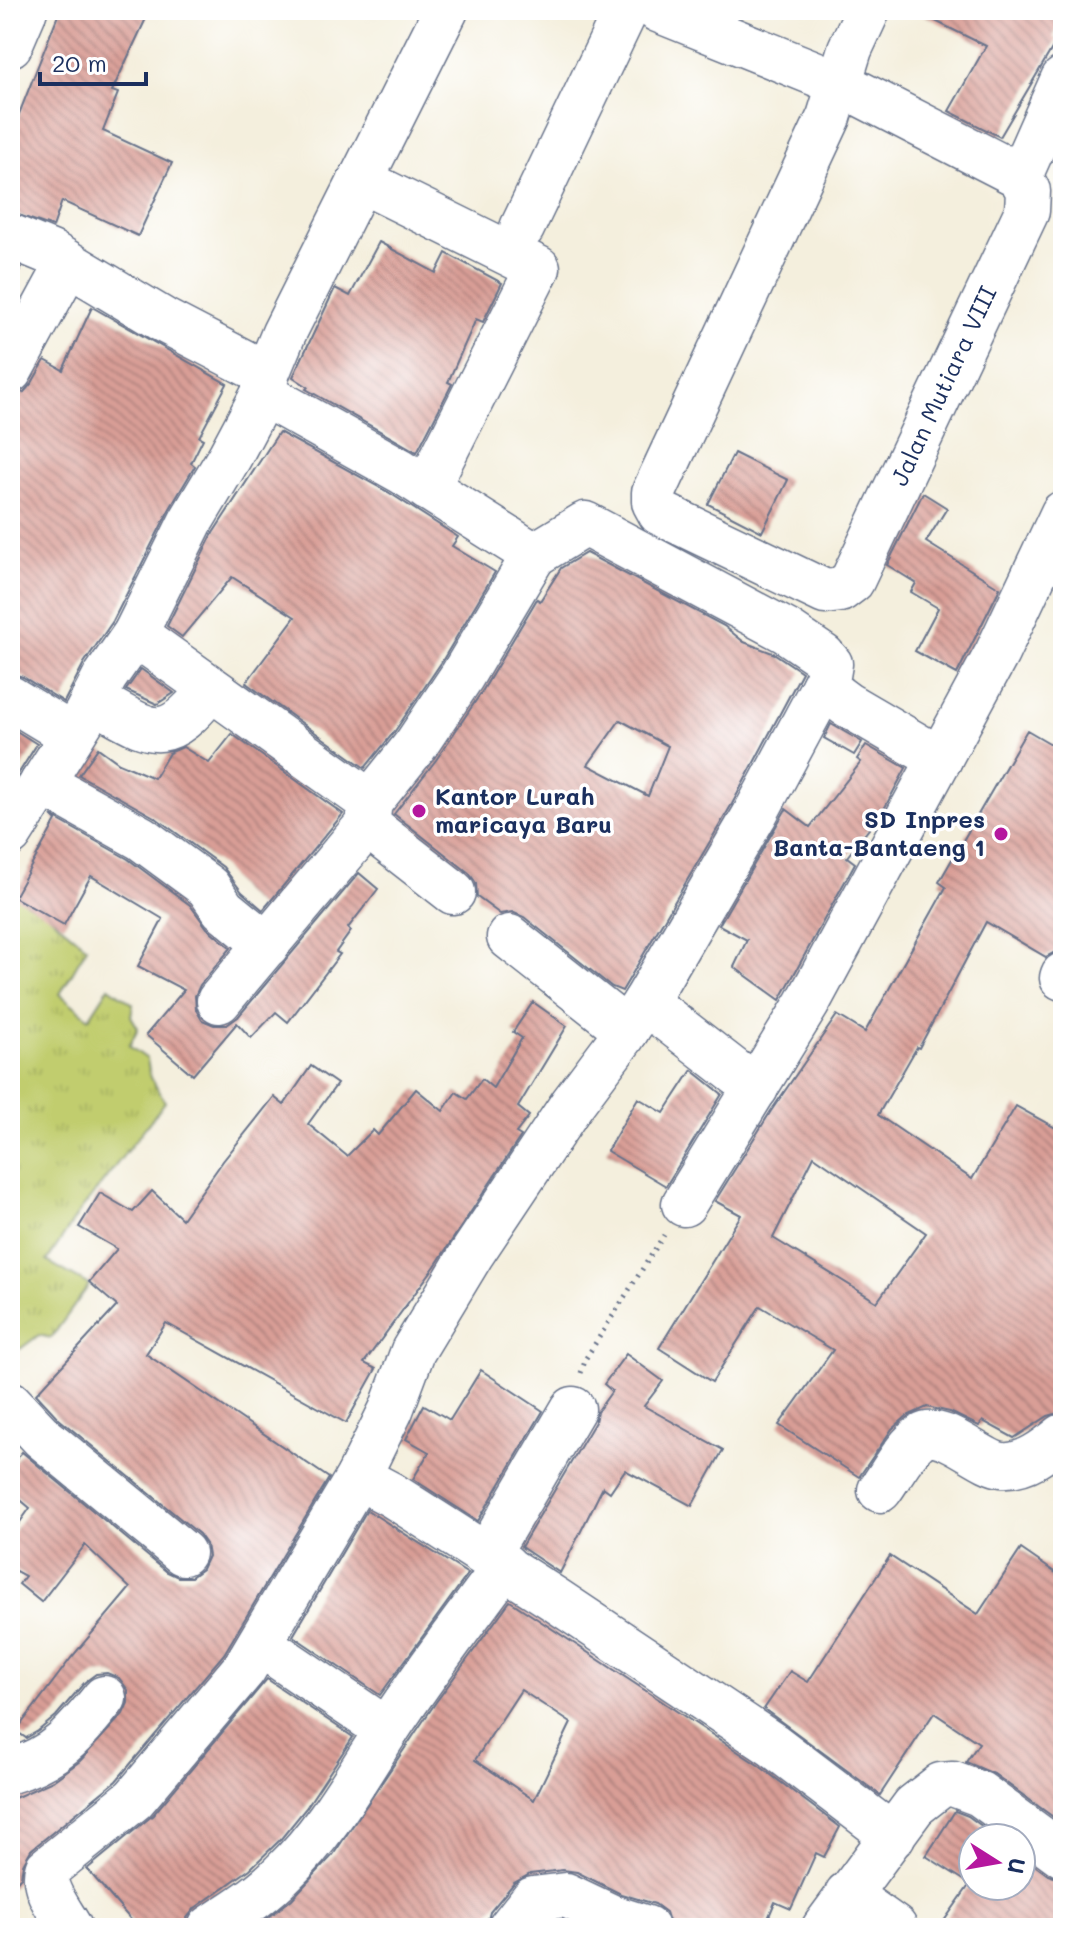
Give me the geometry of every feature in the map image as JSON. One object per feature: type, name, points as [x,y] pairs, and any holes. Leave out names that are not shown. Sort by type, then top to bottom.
[{"type":"street","points":[[10,45],[25,10]]},
{"type":"street","points":[[10,834],[135,634],[191,521],[230,456],[265,384],[284,333],[334,238],[360,180],[388,131],[446,10]]},
{"type":"street","points":[[522,228],[626,10]]},
{"type":"street","points":[[658,10],[839,83],[1020,176],[1063,79]]},
{"type":"street","points":[[839,83],[868,10]]},
{"type":"street","name":"Jalan Mutiara VIII","points":[[839,83],[829,117],[654,492],[654,502],[660,513],[825,592],[840,590],[852,581],[1027,211],[1028,191],[1020,176]]},
{"type":"street","points":[[360,180],[538,268],[427,488]]},
{"type":"street","points":[[10,236],[51,253],[163,320],[534,555]]},
{"type":"street","points":[[10,371],[68,264]]},
{"type":"street","points":[[684,1204],[807,1004],[997,653],[1052,567],[1063,513]]},
{"type":"street","points":[[70,1928],[49,1891],[45,1879],[47,1869],[134,1799],[244,1669],[358,1477],[391,1410],[413,1351],[456,1279],[572,1104],[636,1016],[754,816],[823,687],[830,664],[786,631],[585,524],[534,555],[462,676],[368,814],[267,945],[219,1001]]},
{"type":"street","points":[[135,634],[368,814],[453,892]]},
{"type":"street","points":[[823,687],[846,704],[940,759]]},
{"type":"street","points":[[10,698],[82,717],[160,731],[188,717],[210,690]]},
{"type":"street","points":[[42,783],[141,838],[208,887],[223,909],[267,945]]},
{"type":"street","points":[[509,937],[756,1088]]},
{"type":"street","points":[[10,1403],[42,1437],[183,1553]]},
{"type":"street","points":[[210,1928],[255,1898],[293,1863],[355,1782],[496,1560],[573,1409]]},
{"type":"street","points":[[880,1490],[921,1436],[929,1434],[947,1438],[1004,1465],[1021,1462],[1063,1436]]},
{"type":"street","points":[[358,1477],[496,1560],[773,1745],[893,1836]]},
{"type":"street","points":[[260,1644],[387,1730]]},
{"type":"street","points":[[10,1771],[33,1764],[71,1739],[104,1698]]},
{"type":"street","points":[[895,1928],[836,1911],[914,1806],[941,1785],[953,1784],[980,1794],[1063,1855]]},
{"type":"street","points":[[510,1928],[533,1899],[566,1895],[612,1917],[647,1928]]},
{"type":"path","points":[[573,1409],[586,1358],[684,1204]]},
{"type":"green space","points":[[10,892],[34,903],[87,947],[60,994],[89,1018],[109,987],[133,1004],[131,1016],[138,1028],[129,1046],[147,1059],[150,1076],[165,1102],[78,1214],[47,1261],[89,1285],[51,1338],[39,1335],[20,1349],[10,1342]]},
{"type":"building","points":[[60,10],[150,10],[112,91],[118,93],[103,131],[172,163],[138,236],[62,201],[53,227],[10,212],[10,137]]},
{"type":"building","points":[[913,10],[1063,10],[1063,19],[1053,37],[1057,40],[1000,137],[949,111],[986,46]]},
{"type":"building","points":[[379,242],[436,273],[446,253],[502,283],[483,322],[476,319],[448,382],[452,384],[417,452],[306,389],[308,387],[293,377],[335,288],[350,296]]},
{"type":"building","points":[[10,263],[21,268],[10,288]]},
{"type":"building","points":[[92,307],[227,384],[199,437],[203,439],[191,463],[195,466],[169,510],[113,621],[84,663],[64,702],[23,677],[10,673],[10,409],[17,394],[24,392],[32,383],[45,360],[63,370]]},
{"type":"building","points":[[279,432],[388,492],[458,537],[452,546],[495,572],[441,663],[395,731],[365,768],[246,683],[295,617],[232,577],[182,637],[167,626],[213,533]]},
{"type":"building","points":[[734,453],[788,480],[762,532],[708,504]]},
{"type":"building","points":[[923,493],[947,508],[926,542],[1000,588],[957,674],[915,651],[938,608],[911,592],[916,583],[887,565]]},
{"type":"building","points":[[586,553],[724,626],[744,642],[775,654],[802,672],[732,804],[622,991],[612,987],[524,917],[512,912],[500,914],[477,897],[476,883],[469,873],[394,814],[436,760],[483,690],[537,599],[540,601],[561,568]],"holes":[[[620,720],[668,746],[648,796],[588,765]]]},
{"type":"building","points":[[141,669],[174,693],[157,704],[126,690]]},
{"type":"building","points":[[831,724],[862,742],[854,755],[824,738]]},
{"type":"building","points":[[10,727],[37,744],[10,787]]},
{"type":"building","points":[[1027,730],[1063,751],[1063,943],[1059,950],[1046,957],[986,922],[919,1048],[878,1115],[972,1179],[1016,1106],[1063,1132],[1063,1412],[1048,1416],[1014,1438],[983,1421],[979,1426],[950,1412],[927,1407],[907,1416],[892,1429],[859,1477],[779,1425],[833,1350],[760,1306],[712,1382],[659,1348],[741,1215],[715,1201],[771,1111],[837,1015],[865,1032],[946,887],[939,882]],"holes":[[[814,1156],[926,1233],[877,1302],[773,1238]]]},
{"type":"building","points":[[232,734],[343,814],[263,910],[242,892],[223,867],[156,818],[79,775],[98,748],[119,763],[154,778],[169,753],[183,747],[209,763]]},
{"type":"building","points":[[866,745],[906,768],[883,811],[847,857],[855,863],[780,1000],[734,967],[747,940],[719,925],[786,809],[810,827],[861,762],[857,759]]},
{"type":"building","points":[[51,816],[128,859],[190,905],[207,928],[231,948],[200,985],[195,996],[196,1010],[202,1020],[214,1025],[227,1025],[238,1017],[359,873],[378,889],[348,928],[351,931],[336,952],[340,954],[288,1022],[276,1012],[251,1038],[237,1023],[193,1075],[146,1035],[184,990],[138,966],[163,919],[91,876],[64,925],[14,897],[56,821]]},
{"type":"building","points":[[533,1002],[567,1026],[518,1107],[529,1116],[516,1133],[521,1136],[435,1266],[364,1363],[376,1369],[346,1423],[166,1323],[146,1354],[329,1478],[224,1654],[116,1781],[31,1850],[23,1864],[21,1877],[10,1889],[10,1800],[53,1781],[80,1761],[123,1714],[128,1703],[128,1690],[119,1678],[107,1673],[96,1674],[38,1731],[26,1738],[16,1731],[71,1658],[130,1588],[85,1545],[41,1602],[19,1584],[25,1576],[10,1568],[10,1536],[30,1508],[10,1491],[10,1467],[22,1452],[167,1572],[178,1577],[191,1577],[202,1569],[208,1556],[206,1544],[199,1534],[59,1419],[36,1394],[117,1306],[89,1282],[117,1249],[79,1227],[100,1193],[133,1212],[152,1191],[182,1219],[274,1097],[284,1105],[311,1066],[337,1084],[308,1124],[347,1156],[373,1130],[378,1135],[416,1089],[443,1111],[456,1092],[467,1099],[482,1079],[493,1088],[522,1038],[513,1032]]},
{"type":"building","points":[[692,1070],[722,1094],[666,1186],[607,1151],[638,1098],[664,1113]]},
{"type":"building","points":[[626,1354],[663,1381],[644,1406],[723,1450],[692,1506],[625,1470],[610,1492],[603,1487],[560,1573],[521,1547],[612,1391],[604,1384]]},
{"type":"building","points":[[481,1370],[543,1411],[478,1521],[413,1479],[429,1452],[406,1439],[424,1405],[450,1420]]},
{"type":"building","points":[[367,1510],[468,1574],[380,1695],[293,1636]]},
{"type":"building","points":[[1021,1549],[1063,1578],[1063,1824],[994,1774],[966,1762],[979,1743],[934,1713],[880,1795],[764,1709],[790,1671],[808,1682],[890,1556],[978,1614]]},
{"type":"building","points":[[510,1601],[758,1765],[840,1827],[824,1857],[816,1853],[791,1909],[775,1902],[764,1928],[671,1928],[666,1912],[655,1904],[621,1894],[577,1872],[563,1870],[530,1874],[514,1883],[490,1912],[486,1928],[255,1928],[292,1899],[333,1855],[436,1702]],"holes":[[[521,1690],[571,1723],[534,1800],[475,1760]]]},
{"type":"building","points":[[267,1679],[353,1737],[306,1808],[280,1840],[250,1869],[195,1908],[187,1918],[185,1928],[138,1928],[87,1869],[153,1815]]},
{"type":"building","points":[[955,1811],[976,1822],[957,1822],[957,1876],[926,1856]]},
{"type":"building","points":[[1037,1867],[1063,1880],[1063,1928],[939,1928],[957,1902],[1037,1902]]},
{"type":"building","points":[[562,1921],[577,1928],[542,1928],[546,1923]]},
{"type":"place","name":"Kantor Lurah maricaya Baru","points":[[419,811]]},
{"type":"place","name":"SD Inpres Banta-Bantaeng 1","points":[[1001,834]]}]
